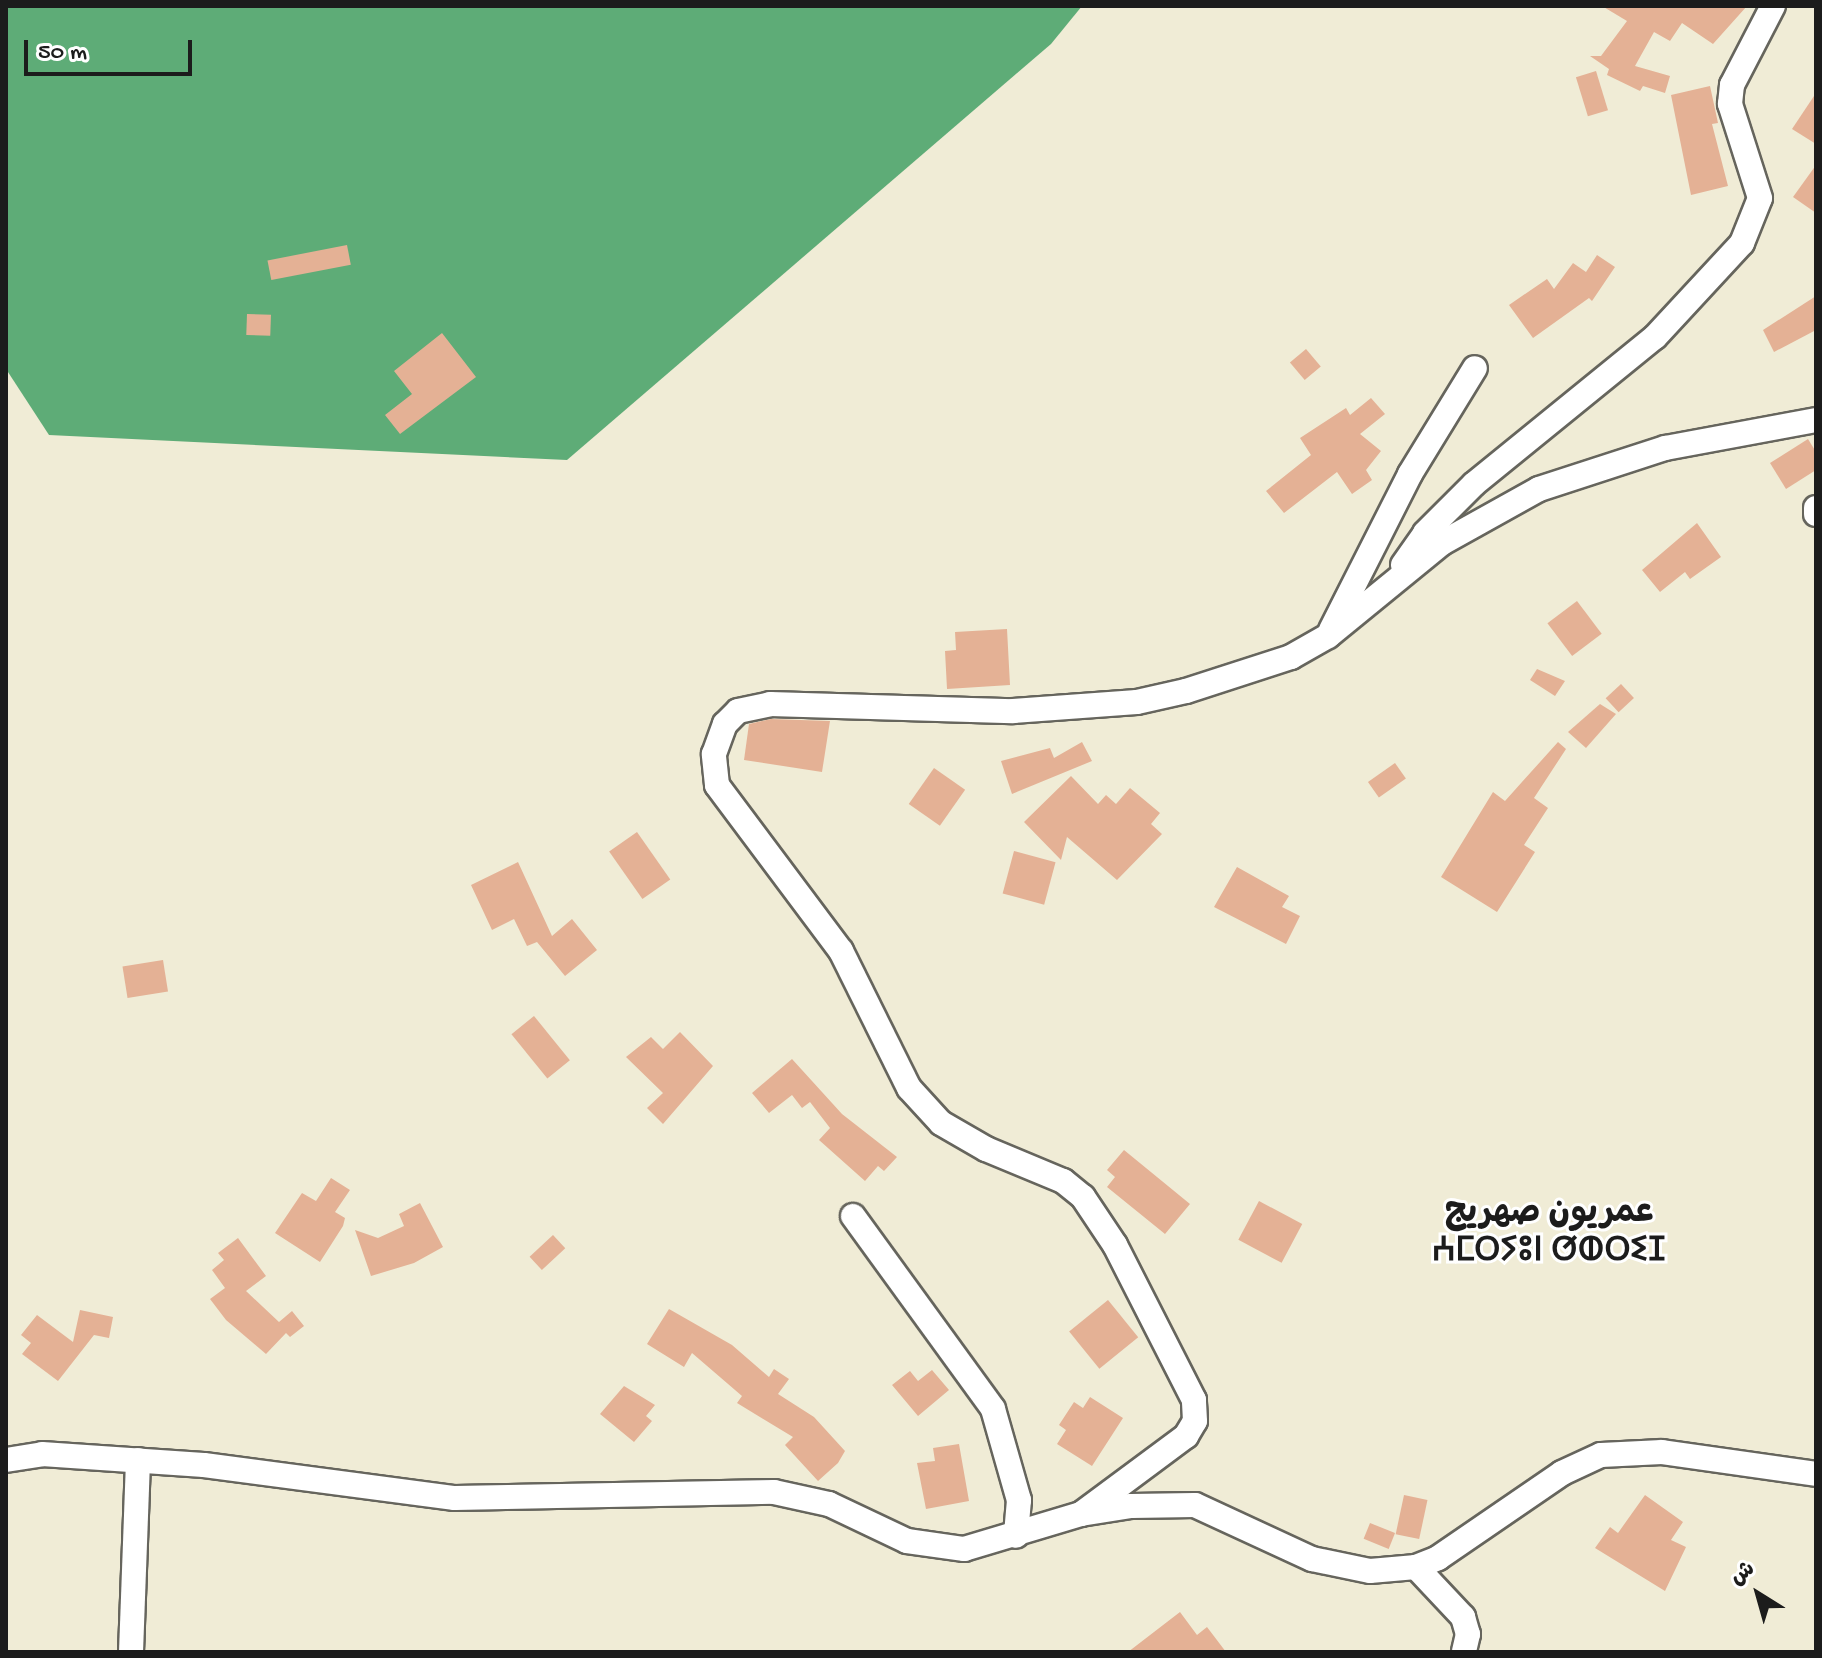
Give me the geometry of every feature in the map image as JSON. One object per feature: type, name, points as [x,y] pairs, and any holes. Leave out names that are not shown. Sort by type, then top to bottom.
[{"type":"street","points":[[1392,584],[1425,533],[1474,484],[1655,337],[1742,243],[1760,198],[1730,104],[1732,85],[1773,6]]},
{"type":"street","points":[[1328,636],[1403,487],[1475,368]]},
{"type":"street","points":[[1081,1514],[1186,1436],[1195,1421],[1194,1400],[1115,1245],[1083,1197],[1040,1169],[986,1149],[941,1123],[909,1088],[841,951],[727,804],[714,771],[716,742],[738,711],[770,704],[1013,711],[1137,702],[1262,669],[1328,636],[1487,514],[1539,489],[1665,448],[1816,420]]},
{"type":"street","points":[[853,1216],[993,1409],[1019,1500],[1016,1536]]},
{"type":"street","points":[[6,1460],[42,1454],[138,1460],[455,1498],[774,1492],[829,1504],[907,1541],[964,1549],[1016,1536],[1081,1514],[1131,1506],[1195,1505],[1344,1569],[1416,1567],[1438,1558],[1562,1473],[1601,1455],[1662,1452],[1816,1474]]},
{"type":"street","points":[[131,1652],[138,1460]]},
{"type":"street","points":[[1416,1567],[1463,1617],[1468,1634],[1464,1652]]},
{"type":"green space","points":[[6,6],[1082,6],[1051,44],[567,460],[49,435],[6,369]]},
{"type":"building","points":[[1602,6],[1747,6],[1713,44],[1682,23],[1670,41],[1654,32],[1635,66],[1670,76],[1665,93],[1643,86],[1640,91],[1607,75],[1609,69],[1590,56],[1601,56],[1627,21]]},
{"type":"building","points":[[1596,71],[1608,110],[1588,116],[1576,77]]},
{"type":"building","points":[[1710,86],[1718,123],[1712,124],[1728,186],[1691,195],[1671,95]]},
{"type":"building","points":[[1816,93],[1816,144],[1792,129]]},
{"type":"building","points":[[1816,165],[1816,213],[1793,197]]},
{"type":"building","points":[[347,245],[351,265],[271,280],[267,260]]},
{"type":"building","points":[[1597,255],[1615,267],[1592,301],[1589,298],[1533,338],[1509,305],[1547,279],[1554,289],[1573,263],[1586,272]]},
{"type":"building","points":[[1816,296],[1816,330],[1774,352],[1763,330]]},
{"type":"building","points":[[247,314],[271,315],[270,336],[246,335]]},
{"type":"building","points":[[442,333],[476,377],[400,434],[385,415],[412,394],[394,371]]},
{"type":"building","points":[[1306,349],[1321,367],[1305,380],[1290,362]]},
{"type":"building","points":[[1371,398],[1385,414],[1360,434],[1381,451],[1366,470],[1372,480],[1352,494],[1337,472],[1284,513],[1266,491],[1311,455],[1300,438],[1346,408],[1350,415]]},
{"type":"building","points":[[1808,439],[1816,452],[1816,470],[1786,489],[1770,463]]},
{"type":"building","points":[[1697,523],[1721,557],[1690,579],[1685,572],[1660,592],[1642,570]]},
{"type":"building","points":[[1577,601],[1602,634],[1572,656],[1547,623]]},
{"type":"building","points":[[1007,629],[1010,685],[947,689],[945,651],[956,650],[955,632]]},
{"type":"building","points":[[1537,669],[1565,681],[1555,696],[1530,680]]},
{"type":"building","points":[[1621,684],[1634,698],[1619,712],[1606,698]]},
{"type":"building","points":[[1600,704],[1616,714],[1586,748],[1568,732]]},
{"type":"building","points":[[771,719],[830,721],[822,772],[744,760],[749,724]]},
{"type":"building","points":[[1082,742],[1092,761],[1012,794],[1001,761],[1050,748],[1054,758]]},
{"type":"building","points":[[1558,742],[1566,749],[1534,798],[1548,808],[1524,845],[1535,852],[1497,912],[1441,877],[1493,792],[1505,801]]},
{"type":"building","points":[[1395,763],[1406,779],[1379,797],[1368,782]]},
{"type":"building","points":[[934,768],[965,790],[940,826],[909,804]]},
{"type":"building","points":[[1071,776],[1098,804],[1106,795],[1116,804],[1130,788],[1160,813],[1151,824],[1162,834],[1117,880],[1067,837],[1061,860],[1024,822]]},
{"type":"building","points":[[637,832],[670,880],[642,899],[609,852]]},
{"type":"building","points":[[1014,851],[1056,862],[1044,905],[1003,894]]},
{"type":"building","points":[[518,862],[552,936],[572,919],[597,950],[565,976],[537,942],[527,946],[514,919],[492,930],[471,885]]},
{"type":"building","points":[[1237,867],[1289,896],[1282,907],[1300,916],[1286,944],[1214,907]]},
{"type":"building","points":[[163,960],[168,992],[128,998],[123,966]]},
{"type":"building","points":[[534,1016],[570,1060],[547,1079],[511,1034]]},
{"type":"building","points":[[680,1032],[713,1066],[663,1124],[647,1108],[663,1093],[626,1057],[651,1037],[663,1049]]},
{"type":"building","points":[[792,1059],[842,1114],[897,1157],[884,1171],[878,1166],[865,1181],[819,1140],[830,1128],[810,1102],[802,1108],[792,1095],[769,1113],[752,1093]]},
{"type":"building","points":[[1124,1150],[1190,1204],[1165,1234],[1107,1187],[1115,1177],[1107,1170]]},
{"type":"building","points":[[331,1178],[350,1190],[335,1212],[345,1218],[343,1226],[320,1262],[275,1233],[302,1193],[316,1201]]},
{"type":"building","points":[[1259,1201],[1302,1224],[1282,1263],[1238,1240]]},
{"type":"building","points":[[420,1203],[443,1247],[414,1263],[371,1276],[355,1230],[378,1238],[404,1226],[399,1214]]},
{"type":"building","points":[[553,1235],[565,1248],[542,1270],[530,1257]]},
{"type":"building","points":[[238,1238],[266,1276],[246,1291],[279,1322],[292,1311],[304,1326],[290,1337],[286,1333],[266,1354],[226,1320],[210,1299],[225,1288],[212,1270],[224,1260],[218,1253]]},
{"type":"building","points":[[1108,1300],[1138,1337],[1099,1369],[1069,1331]]},
{"type":"building","points":[[669,1309],[732,1345],[769,1377],[774,1369],[789,1379],[778,1394],[814,1417],[845,1451],[838,1463],[818,1481],[785,1445],[793,1437],[737,1403],[742,1396],[692,1353],[684,1367],[647,1344]]},
{"type":"building","points":[[80,1310],[113,1317],[109,1338],[94,1335],[58,1381],[22,1354],[31,1343],[21,1335],[37,1315],[73,1342]]},
{"type":"building","points":[[932,1370],[949,1390],[918,1416],[892,1385],[910,1371],[918,1381]]},
{"type":"building","points":[[624,1386],[655,1405],[646,1416],[652,1421],[634,1442],[600,1414]]},
{"type":"building","points":[[1090,1397],[1123,1418],[1092,1466],[1057,1444],[1066,1430],[1059,1425],[1074,1402],[1083,1408]]},
{"type":"building","points":[[959,1444],[969,1501],[926,1509],[917,1463],[935,1461],[933,1448]]},
{"type":"building","points":[[1404,1495],[1427,1500],[1419,1539],[1396,1534]]},
{"type":"building","points":[[1645,1495],[1683,1522],[1671,1540],[1686,1547],[1665,1591],[1595,1548],[1610,1527],[1618,1533]]},
{"type":"building","points":[[1370,1523],[1395,1533],[1389,1549],[1364,1539]]},
{"type":"building","points":[[1180,1612],[1197,1635],[1207,1627],[1226,1652],[1128,1652]]},
{"type":"district","name":"عمريون صهريج ⵄⵎⵔⵢⵓⵏ ⵚⵀⵔⵉⵊ","points":[[1549,1234]]}]
